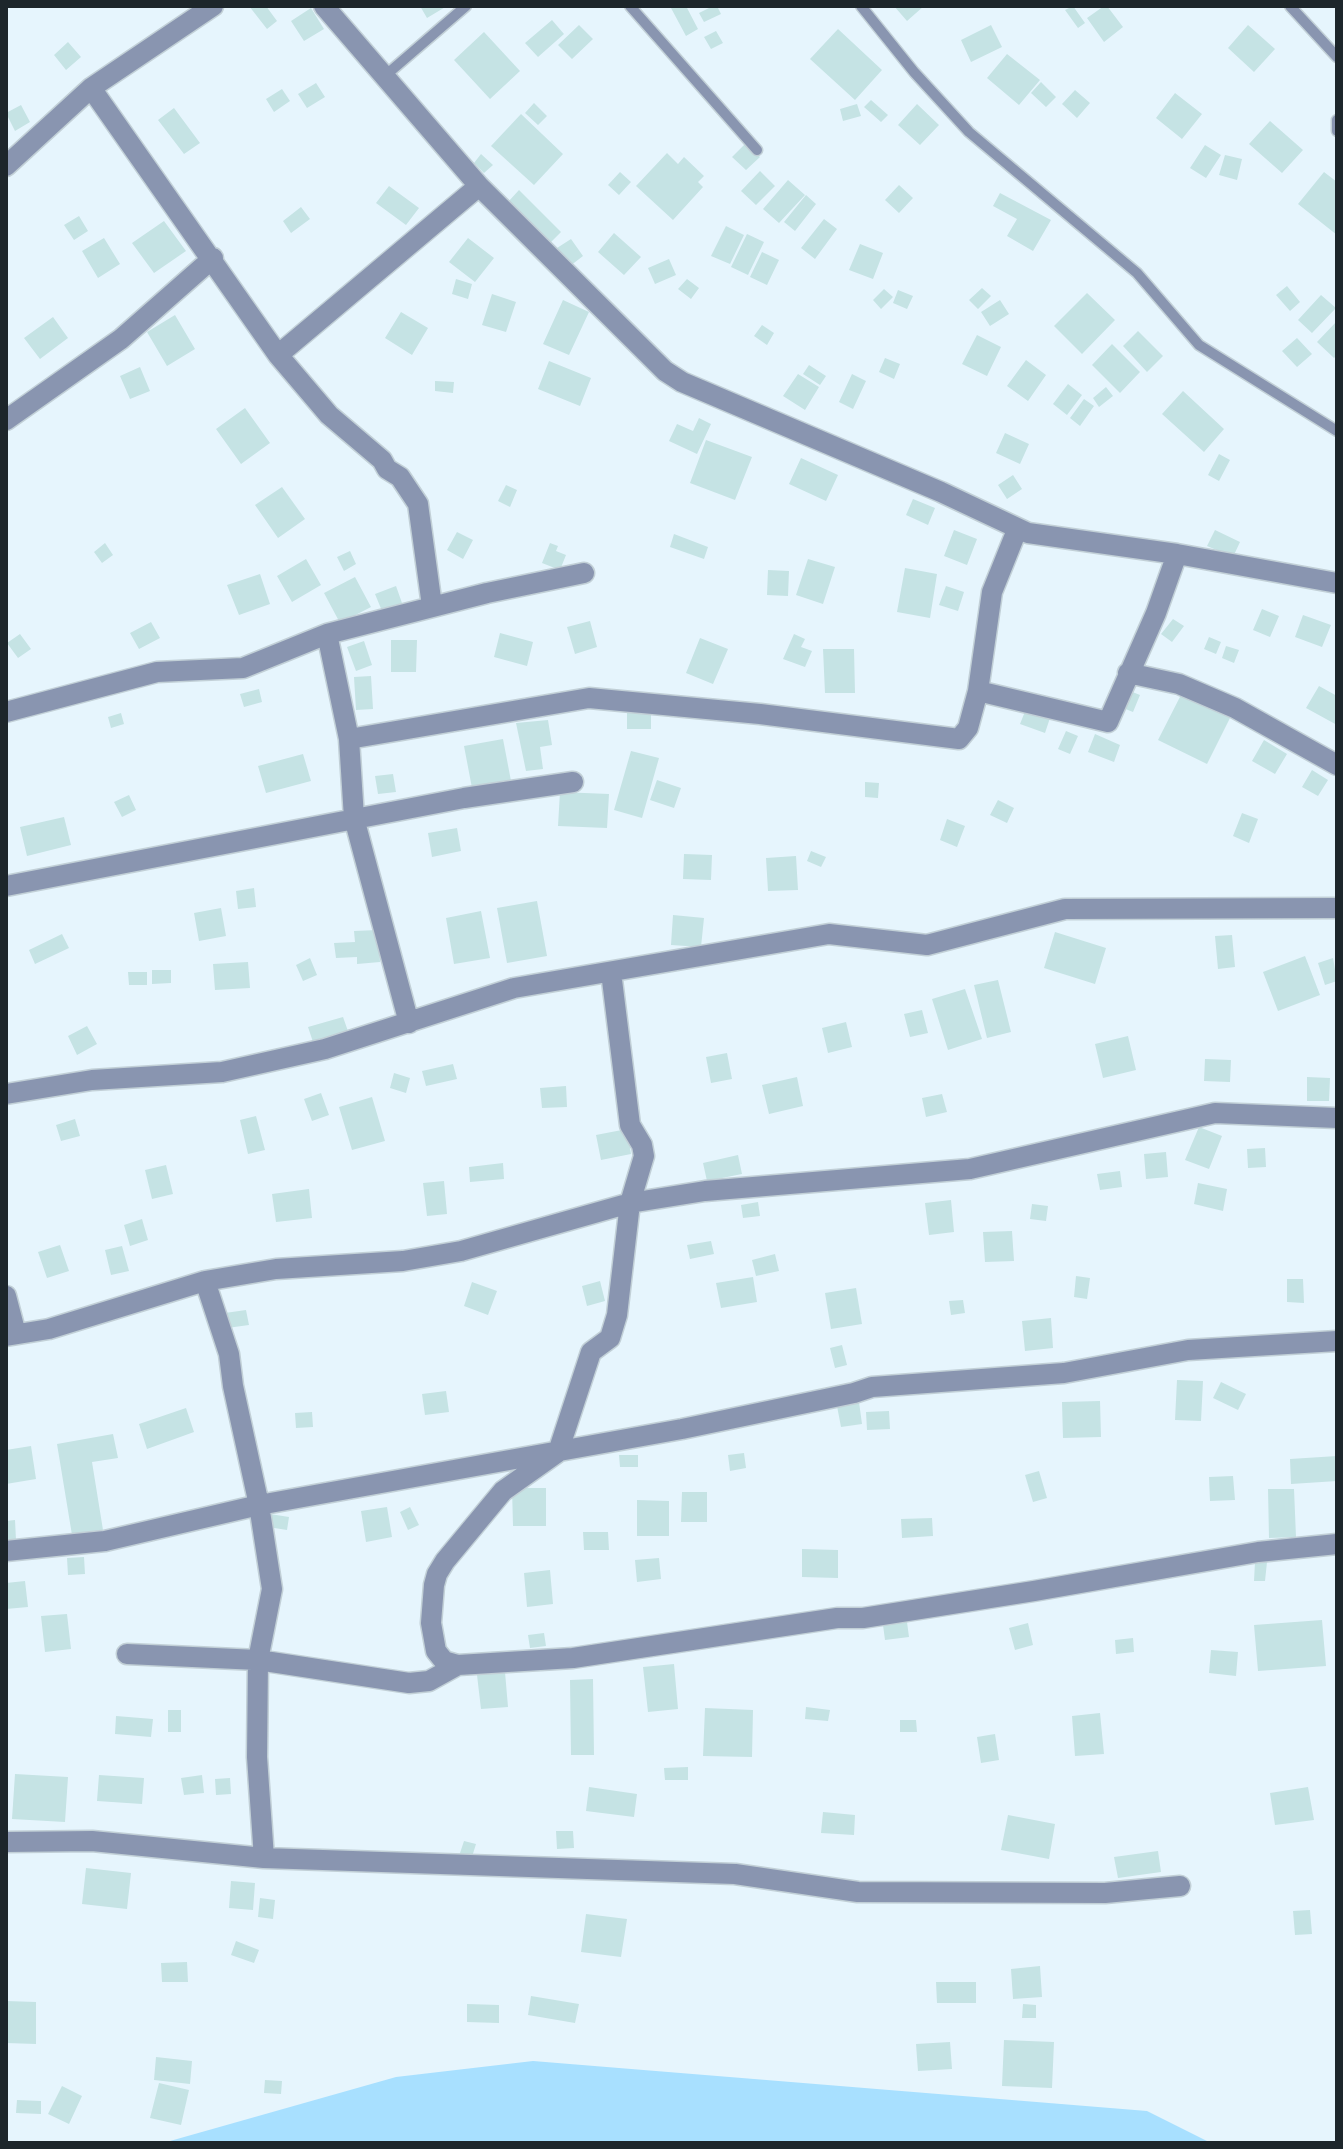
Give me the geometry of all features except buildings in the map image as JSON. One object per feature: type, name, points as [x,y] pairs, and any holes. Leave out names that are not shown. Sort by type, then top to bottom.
[{"type":"street","points":[[6,166],[91,88],[213,6]]},
{"type":"street","points":[[324,6],[479,186],[673,377],[941,492],[1017,530],[1177,554],[1337,583]]},
{"type":"street","points":[[91,88],[213,258],[278,355],[329,415],[382,460],[387,469],[400,477],[418,504],[432,606]]},
{"type":"street","points":[[278,355],[479,186]]},
{"type":"street","points":[[6,420],[121,339],[213,258]]},
{"type":"street","points":[[349,739],[601,698],[959,739],[965,734],[978,691],[992,592],[1017,530]]},
{"type":"street","points":[[978,691],[1108,722],[1156,613],[1177,554]]},
{"type":"street","points":[[6,712],[157,672],[243,668],[327,634],[432,606],[584,573]]},
{"type":"street","points":[[327,634],[349,739],[354,818],[409,1023]]},
{"type":"street","points":[[1128,673],[1179,684],[1235,708],[1337,765]]},
{"type":"street","points":[[6,886],[354,818],[573,782]]},
{"type":"street","points":[[6,1094],[92,1080],[222,1072],[325,1049],[514,988],[829,934],[917,945],[937,944],[1065,909],[1337,908]]},
{"type":"street","points":[[611,972],[630,1125],[642,1145],[644,1156],[630,1203],[617,1315],[610,1338],[591,1352],[558,1452],[503,1491],[437,1574],[431,1623],[436,1651],[444,1661],[458,1665],[573,1658],[837,1618],[879,1615],[1258,1552],[1337,1544]]},
{"type":"street","points":[[6,1296],[11,1335],[49,1329],[205,1281],[276,1269],[403,1261],[461,1251],[630,1203],[705,1191],[970,1169],[1215,1113],[1337,1118]]},
{"type":"street","points":[[205,1281],[229,1354],[272,1589],[258,1660],[257,1757],[264,1858]]},
{"type":"street","points":[[6,1551],[105,1541],[259,1505],[682,1429],[872,1387],[1064,1373],[1188,1350],[1337,1341]]},
{"type":"street","points":[[127,1654],[258,1660],[409,1683],[429,1681],[458,1665]]},
{"type":"street","points":[[6,1842],[92,1841],[264,1858],[735,1874],[858,1892],[1105,1893],[1180,1886]]},
{"type":"lane","points":[[386,75],[466,6]]},
{"type":"lane","points":[[630,6],[757,150]]},
{"type":"lane","points":[[861,6],[914,72],[969,132],[1137,273],[1199,345],[1337,431]]},
{"type":"lane","points":[[1290,6],[1337,57]]},
{"type":"lane","points":[[1337,120],[1337,131]]},
{"type":"shaded area","points":[[533,2061],[1147,2111],[1211,2143],[163,2143],[396,2077]]}]
